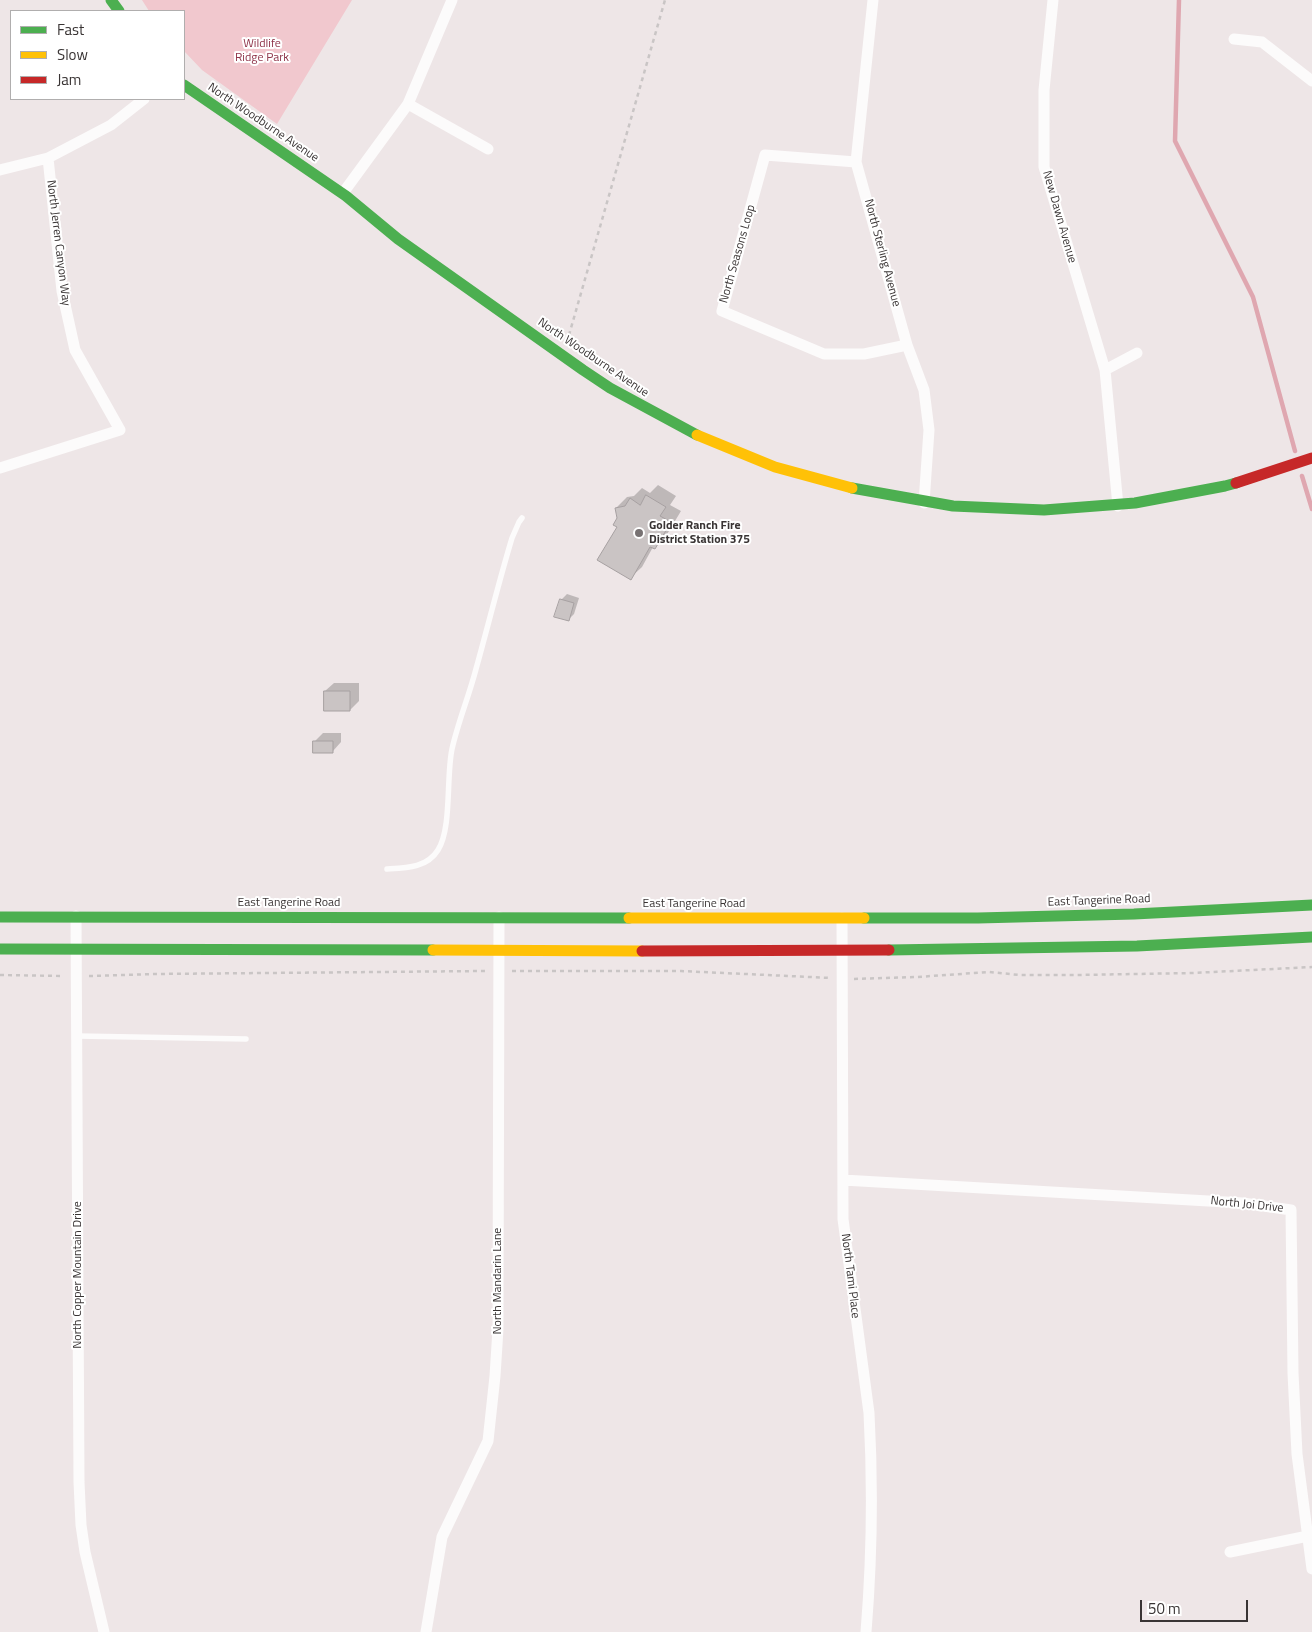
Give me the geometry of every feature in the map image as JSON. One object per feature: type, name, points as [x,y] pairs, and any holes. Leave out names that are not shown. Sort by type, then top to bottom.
[{"type":"main road","points":[[110,0],[118,10]]},
{"type":"main road","name":"North Woodburne Avenue","points":[[185,86],[225,116],[343,194],[382,227],[610,388],[666,421],[730,450],[788,471],[865,492],[924,504],[1038,510],[1118,506],[1184,495],[1269,474],[1312,458]]},
{"type":"main road","name":"East Tangerine Road","points":[[0,917],[842,918],[1055,916],[1312,905]]},
{"type":"main road","points":[[0,949],[843,951],[1137,946],[1312,937]]},
{"type":"street","points":[[343,194],[408,104],[452,0]]},
{"type":"street","name":"North Sterling Avenue","points":[[873,0],[856,162],[907,345],[924,390],[929,430],[924,504]]},
{"type":"street","name":"New Dawn Avenue","points":[[1053,0],[1044,90],[1044,167],[1104,370],[1118,506]]},
{"type":"street","points":[[1234,39],[1262,42],[1312,81]]},
{"type":"street","points":[[0,170],[48,158],[111,125],[143,100]]},
{"type":"street","points":[[408,104],[488,150]]},
{"type":"street","name":"North Seasons Loop","points":[[856,162],[765,155],[722,312],[824,354],[864,354],[907,345]]},
{"type":"street","name":"North Jerren Canyon Way","points":[[0,468],[120,430],[75,350],[62,290],[48,158]]},
{"type":"street","points":[[1104,370],[1137,353]]},
{"type":"street","name":"North Copper Mountain Drive","points":[[76,916],[80,1508],[87,1567],[104,1632]]},
{"type":"street","name":"North Mandarin Lane","points":[[426,1632],[442,1537],[488,1441],[495,1376],[498,1329],[499,917]]},
{"type":"street","name":"North Tami Place","points":[[842,918],[844,1219],[869,1422],[872,1510],[870,1585],[866,1632]]},
{"type":"street","name":"North Joi Drive","points":[[843,1180],[1243,1203],[1291,1210],[1297,1454],[1312,1569]]},
{"type":"street","points":[[1230,1552],[1308,1536]]},
{"type":"lane","points":[[387,869],[419,865],[431,858],[438,851],[442,843],[446,824],[449,769],[455,735],[476,670],[512,538],[522,518]]},
{"type":"lane","points":[[77,1036],[246,1039]]},
{"type":"path","points":[[569,335],[665,0]]},
{"type":"path","points":[[0,975],[681,971],[843,978],[902,978],[989,972],[1020,975],[1193,973],[1312,967]]},
{"type":"green space","name":"Wildlife Ridge Park","points":[[142,0],[352,0],[277,124],[202,70],[185,52],[185,10],[148,10]]},
{"type":"building","points":[[646,495],[666,507],[660,516],[671,522],[655,549],[650,547],[631,580],[597,560],[617,527],[613,525],[617,518],[615,508],[625,506],[630,498],[640,505]]},
{"type":"building","points":[[560,599],[574,603],[569,621],[554,617]]},
{"type":"building","points":[[324,691],[350,691],[350,711],[324,711]]},
{"type":"building","points":[[313,741],[333,741],[333,753],[313,753]]},
{"type":"waterway","points":[[1179,0],[1175,141],[1253,297],[1295,451]]},
{"type":"waterway","points":[[1302,476],[1312,509]]},
{"type":"traffic: fast","points":[[111,0],[118,10]]},
{"type":"traffic: fast","points":[[185,86],[346,196],[398,239],[583,370],[610,388],[697,435]]},
{"type":"traffic: fast","points":[[852,488],[953,506],[1044,510],[1135,503],[1236,483]]},
{"type":"traffic: fast","points":[[864,918],[978,918],[1134,914],[1312,905]]},
{"type":"traffic: fast","points":[[0,917],[629,918]]},
{"type":"traffic: fast","points":[[889,950],[1137,946],[1312,937]]},
{"type":"traffic: fast","points":[[0,949],[433,950]]},
{"type":"traffic: slow","points":[[697,435],[775,467],[852,488]]},
{"type":"traffic: slow","points":[[629,918],[864,918]]},
{"type":"traffic: slow","points":[[433,950],[642,951]]},
{"type":"traffic: jam","points":[[1236,483],[1312,458]]},
{"type":"traffic: jam","points":[[642,951],[889,950]]},
{"type":"place","name":"Golder Ranch Fire District Station 375","points":[[639,533]]}]
